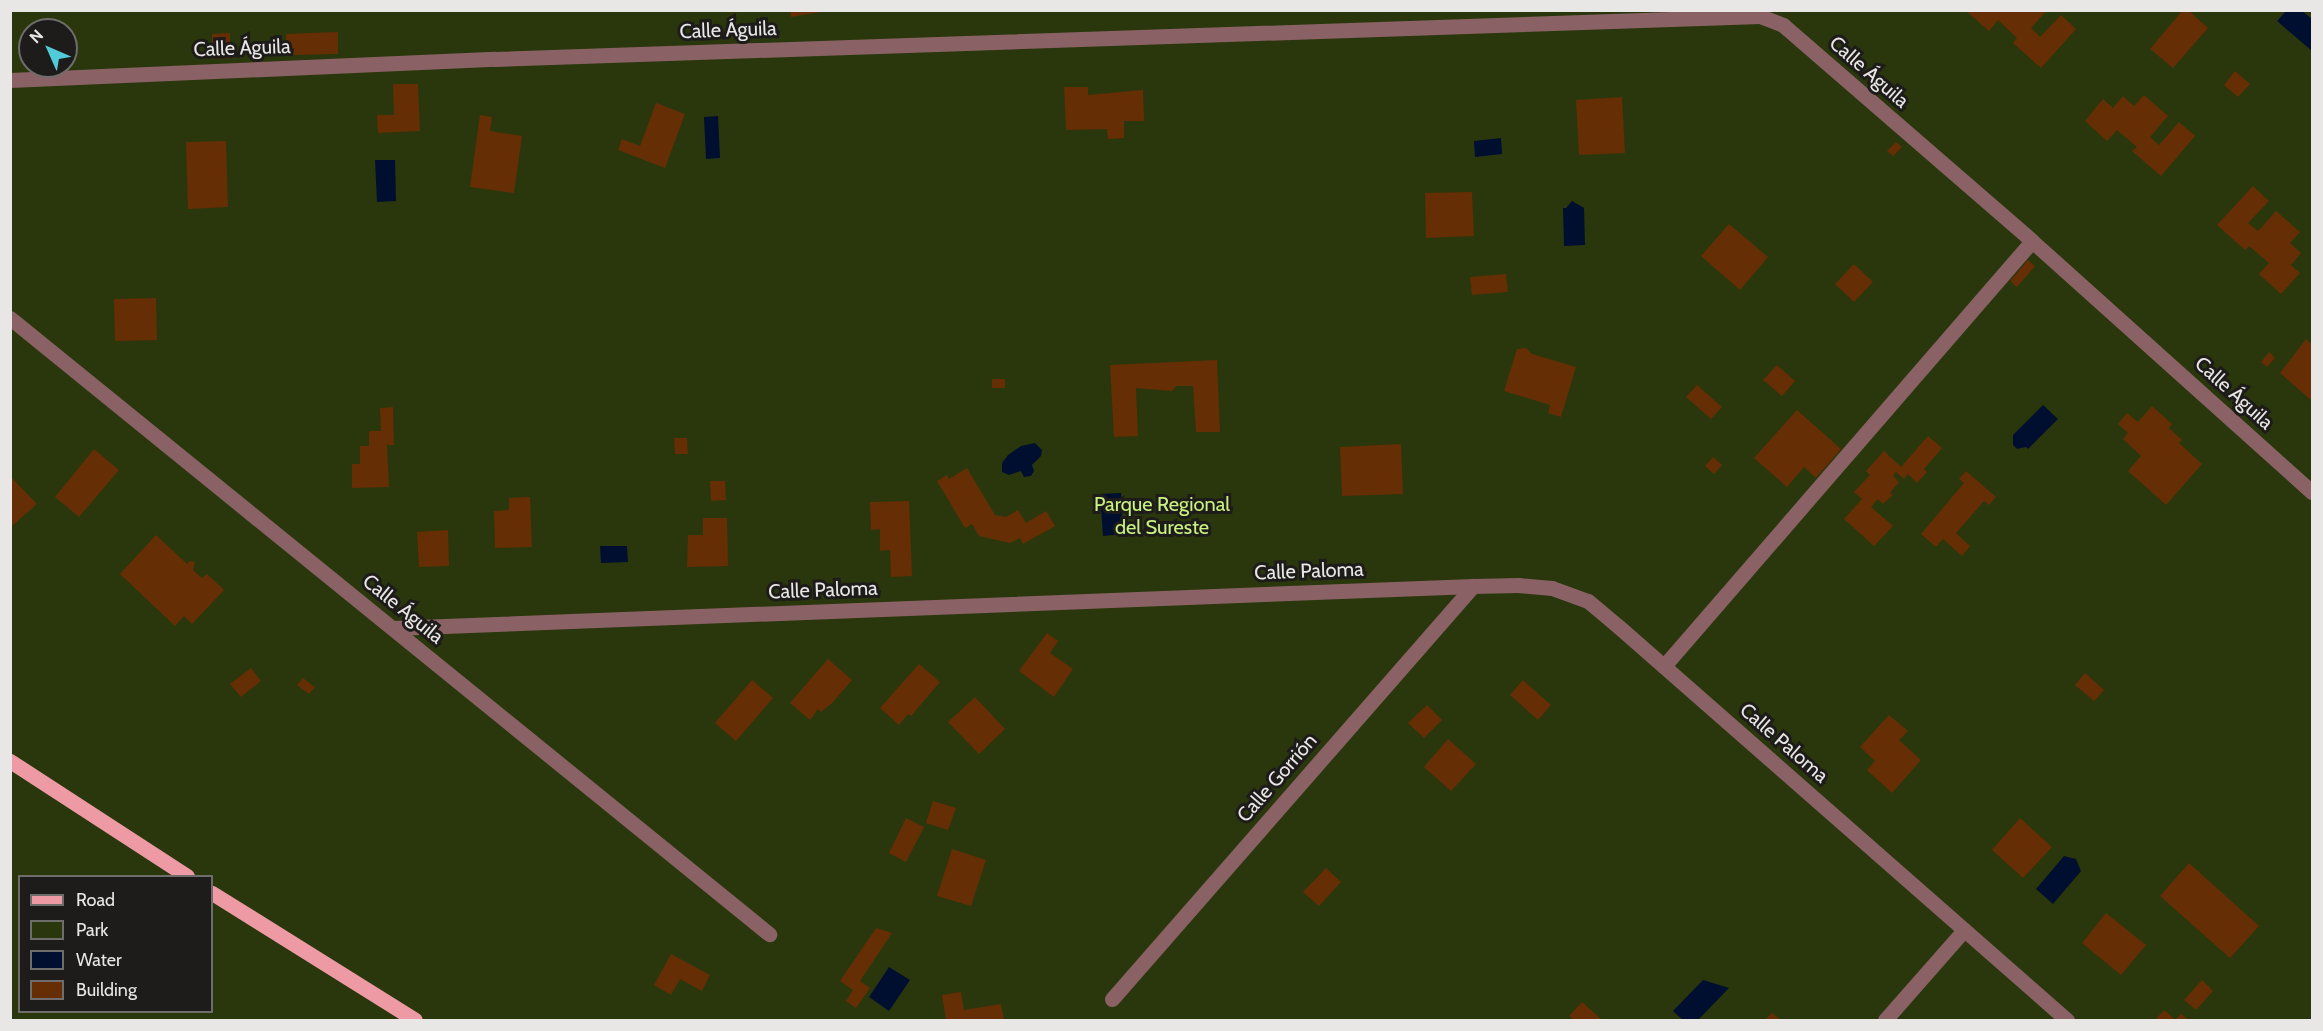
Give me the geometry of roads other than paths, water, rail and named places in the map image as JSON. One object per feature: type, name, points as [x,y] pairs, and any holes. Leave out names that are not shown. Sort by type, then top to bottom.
[{"type":"main road","points":[[10,761],[185,875]]},
{"type":"main road","points":[[213,894],[415,1020]]},
{"type":"street","name":"Calle Águila","points":[[10,80],[122,73],[518,58],[1760,16],[1783,25],[2032,241],[2313,492]]},
{"type":"street","points":[[1664,666],[2032,241]]},
{"type":"street","name":"Calle Águila","points":[[10,318],[769,934]]},
{"type":"street","name":"Calle Paloma","points":[[393,628],[1473,586],[1518,585],[1571,593],[1588,601],[1664,666],[2067,1020]]},
{"type":"street","name":"Calle Gorrión","points":[[1112,999],[1473,586]]},
{"type":"street","points":[[1885,1020],[1964,930]]},
{"type":"water","points":[[2287,10],[2302,11],[2312,19],[2312,51],[2277,21]]},
{"type":"water","points":[[718,116],[720,158],[706,159],[704,117]]},
{"type":"water","points":[[1501,138],[1502,154],[1475,157],[1474,141]]},
{"type":"water","points":[[375,160],[395,160],[396,201],[377,202]]},
{"type":"water","points":[[1572,201],[1584,208],[1585,245],[1564,246],[1563,208],[1566,208]]},
{"type":"water","points":[[2043,405],[2058,419],[2028,449],[2026,447],[2017,449],[2013,445],[2013,435]]},
{"type":"water","points":[[1035,443],[1042,450],[1041,456],[1032,465],[1034,471],[1031,476],[1024,477],[1021,471],[1009,475],[1002,472],[1002,463],[1008,455],[1021,446]]},
{"type":"water","points":[[1121,493],[1123,534],[1103,536],[1100,494]]},
{"type":"water","points":[[600,546],[627,546],[628,562],[601,563]]},
{"type":"water","points":[[2064,856],[2076,859],[2081,871],[2053,904],[2036,889]]},
{"type":"water","points":[[889,967],[910,980],[889,1011],[869,997]]},
{"type":"water","points":[[1703,980],[1729,988],[1698,1020],[1683,1020],[1673,1011]]},
{"type":"park label","name":"Parque Regional del Sureste","points":[[1162,516]]}]
